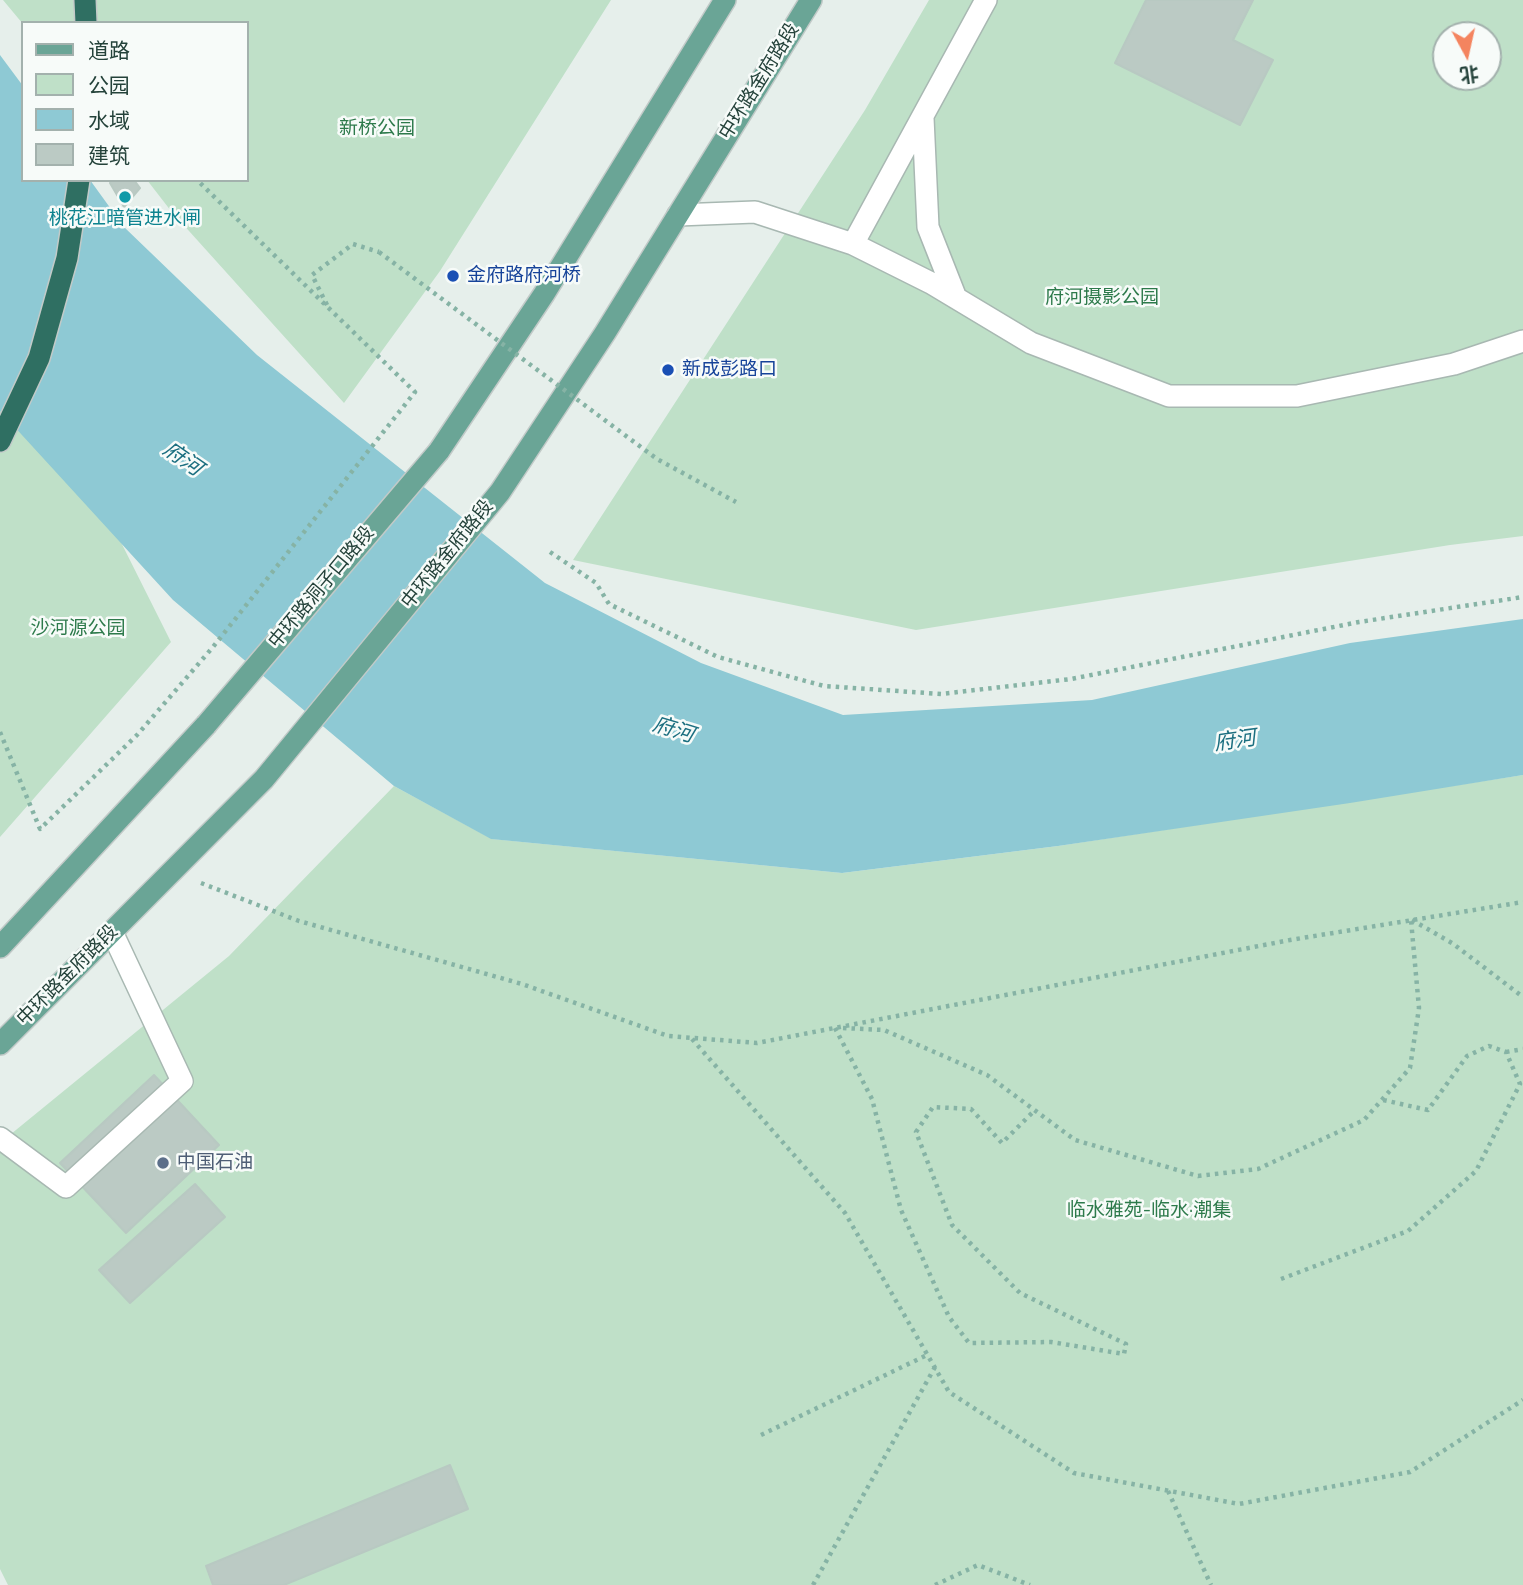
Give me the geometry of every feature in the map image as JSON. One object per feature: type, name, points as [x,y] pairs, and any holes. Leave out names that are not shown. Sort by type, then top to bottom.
[{"type":"highway","points":[[85,0],[86,21]]},
{"type":"highway","points":[[0,441],[39,358],[67,258],[79,182]]},
{"type":"main road","name":"中环路洞子口路段","points":[[0,947],[206,726],[439,452],[544,294],[725,0]]},
{"type":"main road","name":"中环路金府路段","points":[[0,1044],[264,779],[500,492],[605,333],[810,0]]},
{"type":"lane","points":[[853,244],[986,0]]},
{"type":"lane","points":[[923,116],[928,227],[956,298]]},
{"type":"lane","points":[[678,215],[755,212],[853,244],[931,283],[1031,343],[1169,396],[1297,396],[1454,364],[1523,341]]},
{"type":"lane","points":[[0,1138],[66,1187],[182,1081],[111,932]]},
{"type":"path","points":[[0,732],[40,829],[138,734],[213,647],[415,392],[199,182]]},
{"type":"path","points":[[329,309],[312,275],[353,244],[379,251],[657,458],[736,502]]},
{"type":"path","points":[[550,552],[596,583],[609,604],[718,657],[824,686],[941,694],[1071,679],[1359,622],[1523,597]]},
{"type":"path","points":[[172,871],[299,921],[523,984],[668,1036],[757,1043],[1277,942],[1523,902]]},
{"type":"path","points":[[835,1028],[884,1030],[987,1075],[1075,1140],[1198,1176],[1258,1170],[1364,1120],[1410,1068],[1419,1008],[1411,920]]},
{"type":"path","points":[[1411,920],[1452,943],[1523,997]]},
{"type":"path","points":[[835,1028],[872,1099],[901,1210],[949,1317],[969,1343],[1051,1342],[1124,1354],[1126,1344],[1020,1293],[953,1225],[916,1132],[933,1107],[971,1109],[1002,1143],[1034,1111]]},
{"type":"path","points":[[691,1038],[845,1213],[950,1392],[1074,1473],[1239,1504],[1410,1472],[1523,1400]]},
{"type":"path","points":[[1382,1100],[1428,1110],[1466,1056],[1489,1046],[1506,1052],[1523,1049]]},
{"type":"path","points":[[1281,1279],[1408,1231],[1476,1171],[1520,1084],[1506,1052]]},
{"type":"path","points":[[761,1435],[928,1355]]},
{"type":"path","points":[[813,1585],[935,1367]]},
{"type":"path","points":[[1167,1490],[1211,1585]]},
{"type":"path","points":[[935,1585],[978,1565],[1030,1585]]},
{"type":"green space","name":"新桥公园","points":[[3,0],[611,0],[440,271],[344,403],[171,211],[149,182],[248,182],[248,21],[21,22]]},
{"type":"green space","name":"府河摄影公园","points":[[929,0],[1523,0],[1523,536],[1450,545],[916,630],[573,560],[865,110]]},
{"type":"green space","name":"沙河源公园","points":[[0,301],[171,642],[0,837]]},
{"type":"green space","name":"临水雅苑-临水·潮集","points":[[1523,775],[1523,1585],[8,1585],[0,1569],[0,1143],[229,956],[394,786],[492,839],[842,873],[1058,846]]},
{"type":"water","name":"府河","points":[[0,55],[21,83],[21,182],[91,182],[124,227],[257,355],[545,583],[701,663],[843,715],[1092,700],[1350,643],[1523,619],[1523,775],[1058,846],[842,873],[491,839],[394,786],[173,600],[0,411]]},
{"type":"building","points":[[1146,0],[1253,0],[1233,40],[1273,60],[1240,125],[1115,63]]},
{"type":"building","name":"桃花江暗管进水闸","points":[[136,182],[140,188],[124,207],[110,183]]},
{"type":"building","points":[[154,1075],[219,1145],[126,1233],[60,1163]]},
{"type":"building","points":[[195,1184],[225,1217],[130,1303],[99,1270]]},
{"type":"building","points":[[450,1465],[468,1509],[284,1585],[213,1585],[206,1566]]},
{"type":"place","name":"桃花江暗管进水闸","points":[[125,197]]},
{"type":"place","name":"金府路府河桥","points":[[453,276]]},
{"type":"place","name":"新成彭路口","points":[[668,370]]},
{"type":"place","name":"中国石油","points":[[163,1163]]}]
